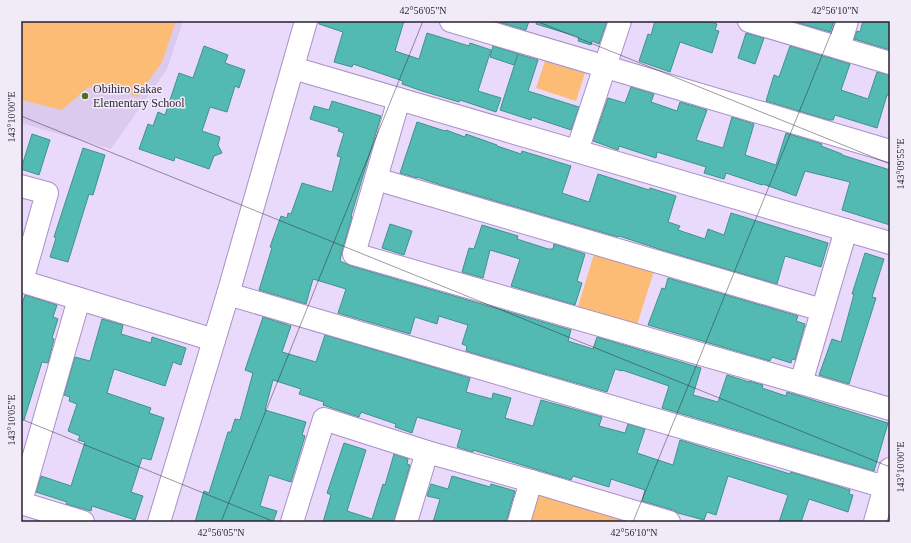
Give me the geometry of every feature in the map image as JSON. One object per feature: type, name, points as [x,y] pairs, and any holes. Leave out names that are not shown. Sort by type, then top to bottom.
[{"type":"street","points":[[159,522],[228,294],[306,21]]},
{"type":"street","points":[[451,21],[890,151]]},
{"type":"street","points":[[577,151],[620,21]]},
{"type":"street","points":[[748,21],[890,63]]},
{"type":"street","points":[[839,47],[847,21]]},
{"type":"street","points":[[293,68],[890,243]]},
{"type":"street","points":[[399,99],[354,254],[890,409]]},
{"type":"street","points":[[376,179],[822,310]]},
{"type":"street","points":[[21,186],[47,193],[22,281],[214,340]]},
{"type":"street","points":[[801,384],[846,230]]},
{"type":"street","points":[[228,294],[887,478],[875,522]]},
{"type":"street","points":[[79,299],[21,502],[83,522]]},
{"type":"street","points":[[292,522],[324,419],[426,452],[669,522]]},
{"type":"street","points":[[406,522],[426,452]]},
{"type":"street","points":[[519,522],[531,481]]},
{"type":"shaded area","name":"Obihiro Sakae Elementary School","points":[[21,21],[183,21],[167,69],[111,149],[21,123]]},
{"type":"shaded area","name":"Obihiro Sakae Elementary School","points":[[21,21],[176,21],[162,62],[137,97],[109,84],[87,88],[62,110],[21,100]]},
{"type":"shaded area","points":[[545,61],[585,73],[576,101],[536,88]]},
{"type":"shaded area","points":[[594,254],[654,271],[636,328],[577,310]]},
{"type":"shaded area","points":[[538,493],[637,522],[529,522]]},
{"type":"building","points":[[319,21],[404,21],[395,51],[419,59],[427,33],[469,46],[470,43],[491,50],[478,91],[501,98],[496,112],[460,100],[459,102],[422,91],[402,84],[403,81],[353,64],[352,67],[334,62],[343,32],[319,24]]},
{"type":"building","points":[[501,21],[529,21],[526,30],[501,23]]},
{"type":"building","points":[[537,21],[607,21],[599,44],[592,41],[591,45],[578,41],[579,37],[536,24]]},
{"type":"building","points":[[655,21],[707,21],[717,24],[715,30],[719,31],[712,53],[680,42],[670,72],[639,61],[648,34],[651,35]]},
{"type":"building","points":[[799,21],[834,21],[830,32],[798,23]]},
{"type":"building","points":[[863,21],[890,21],[890,50],[854,39],[857,31],[860,32]]},
{"type":"building","points":[[746,33],[764,38],[755,64],[738,58]]},
{"type":"building","points":[[204,46],[228,55],[225,63],[245,70],[239,88],[235,86],[227,112],[210,107],[202,131],[220,137],[218,145],[222,153],[214,156],[209,169],[175,157],[174,161],[139,149],[148,124],[153,126],[158,112],[165,115],[179,73],[193,78]]},
{"type":"building","points":[[493,46],[518,54],[514,65],[490,57]]},
{"type":"building","points":[[790,46],[850,64],[841,90],[868,99],[877,72],[890,75],[890,96],[887,95],[877,128],[835,115],[833,120],[829,120],[766,101],[774,75],[779,77]]},
{"type":"building","points":[[518,54],[538,60],[528,91],[579,107],[571,130],[532,117],[531,120],[500,110]]},
{"type":"building","points":[[631,87],[654,94],[651,102],[677,111],[680,102],[707,110],[696,140],[723,148],[732,117],[754,124],[745,155],[776,165],[786,133],[822,144],[821,146],[842,155],[890,170],[890,225],[842,210],[850,182],[805,171],[796,196],[726,173],[724,179],[704,173],[706,167],[657,152],[656,158],[619,146],[618,150],[593,141],[608,98],[625,103]]},
{"type":"building","points":[[332,101],[381,116],[351,216],[352,217],[340,261],[351,266],[571,330],[568,341],[593,349],[597,337],[701,368],[693,395],[718,402],[727,375],[763,385],[762,388],[786,396],[787,392],[888,423],[874,471],[662,408],[669,386],[622,370],[615,369],[607,392],[466,351],[467,346],[462,344],[468,325],[439,316],[437,324],[415,317],[410,334],[338,313],[346,289],[313,279],[306,304],[259,290],[272,248],[270,247],[281,216],[287,218],[288,213],[291,214],[302,183],[332,192],[341,157],[337,156],[344,133],[338,131],[339,128],[310,119],[314,106],[329,110]]},
{"type":"building","points":[[417,122],[465,137],[466,134],[521,154],[522,151],[571,166],[562,193],[589,202],[598,174],[649,190],[650,188],[676,196],[668,222],[680,226],[678,230],[705,239],[708,229],[724,235],[731,213],[828,243],[821,267],[785,256],[777,284],[619,236],[618,237],[400,173]]},
{"type":"building","points":[[32,134],[50,140],[39,175],[21,169]]},
{"type":"building","points":[[83,148],[105,155],[93,195],[89,194],[68,262],[50,257],[56,238],[54,237]]},
{"type":"building","points":[[390,224],[412,231],[404,255],[382,248]]},
{"type":"building","points":[[482,225],[518,236],[517,239],[548,249],[553,249],[554,244],[585,254],[577,281],[582,283],[575,305],[511,286],[520,259],[490,250],[483,278],[462,272],[469,248],[474,249]]},
{"type":"building","points":[[865,253],[884,259],[872,297],[876,298],[849,384],[819,375],[832,339],[841,342],[854,294],[852,294]]},
{"type":"building","points":[[668,278],[798,316],[796,321],[805,324],[795,360],[792,359],[791,363],[772,357],[770,361],[648,325],[662,288],[665,289]]},
{"type":"building","points":[[25,295],[57,305],[53,317],[58,319],[52,338],[54,339],[48,363],[42,362],[24,420],[21,419],[21,307]]},
{"type":"building","points":[[263,317],[291,326],[282,352],[316,362],[325,335],[470,378],[466,392],[492,399],[493,393],[511,398],[505,418],[533,426],[541,400],[602,417],[599,426],[625,433],[628,424],[645,429],[637,453],[673,465],[680,440],[790,474],[791,472],[850,490],[849,494],[853,495],[848,512],[809,499],[801,522],[779,522],[788,495],[728,476],[716,515],[707,512],[704,520],[642,501],[645,490],[611,479],[609,487],[573,476],[571,480],[473,450],[473,452],[457,447],[462,430],[417,417],[412,433],[395,427],[396,424],[361,412],[359,417],[323,405],[324,402],[299,394],[301,389],[273,380],[265,410],[306,422],[302,435],[305,436],[291,482],[269,475],[260,506],[277,511],[273,522],[195,522],[204,491],[209,493],[228,432],[231,432],[235,419],[240,420],[253,373],[245,370]]},
{"type":"building","points":[[102,319],[123,325],[121,334],[151,343],[152,337],[186,348],[181,365],[173,362],[165,386],[114,369],[107,393],[151,408],[149,413],[164,418],[151,460],[142,458],[131,492],[143,496],[135,520],[92,506],[91,511],[66,504],[67,502],[36,492],[41,476],[71,486],[85,442],[78,440],[80,436],[68,431],[77,404],[69,401],[70,397],[64,395],[75,357],[90,361]]},
{"type":"building","points":[[344,443],[366,450],[347,511],[372,519],[383,484],[385,485],[394,454],[408,459],[407,464],[410,465],[394,522],[323,522],[331,495],[327,493]]},
{"type":"building","points":[[452,476],[490,487],[491,484],[515,491],[506,522],[433,522],[440,499],[427,496],[431,484],[448,489]]},
{"type":"place","name":"Obihiro Sakae Elementary School","points":[[85,96]]}]
